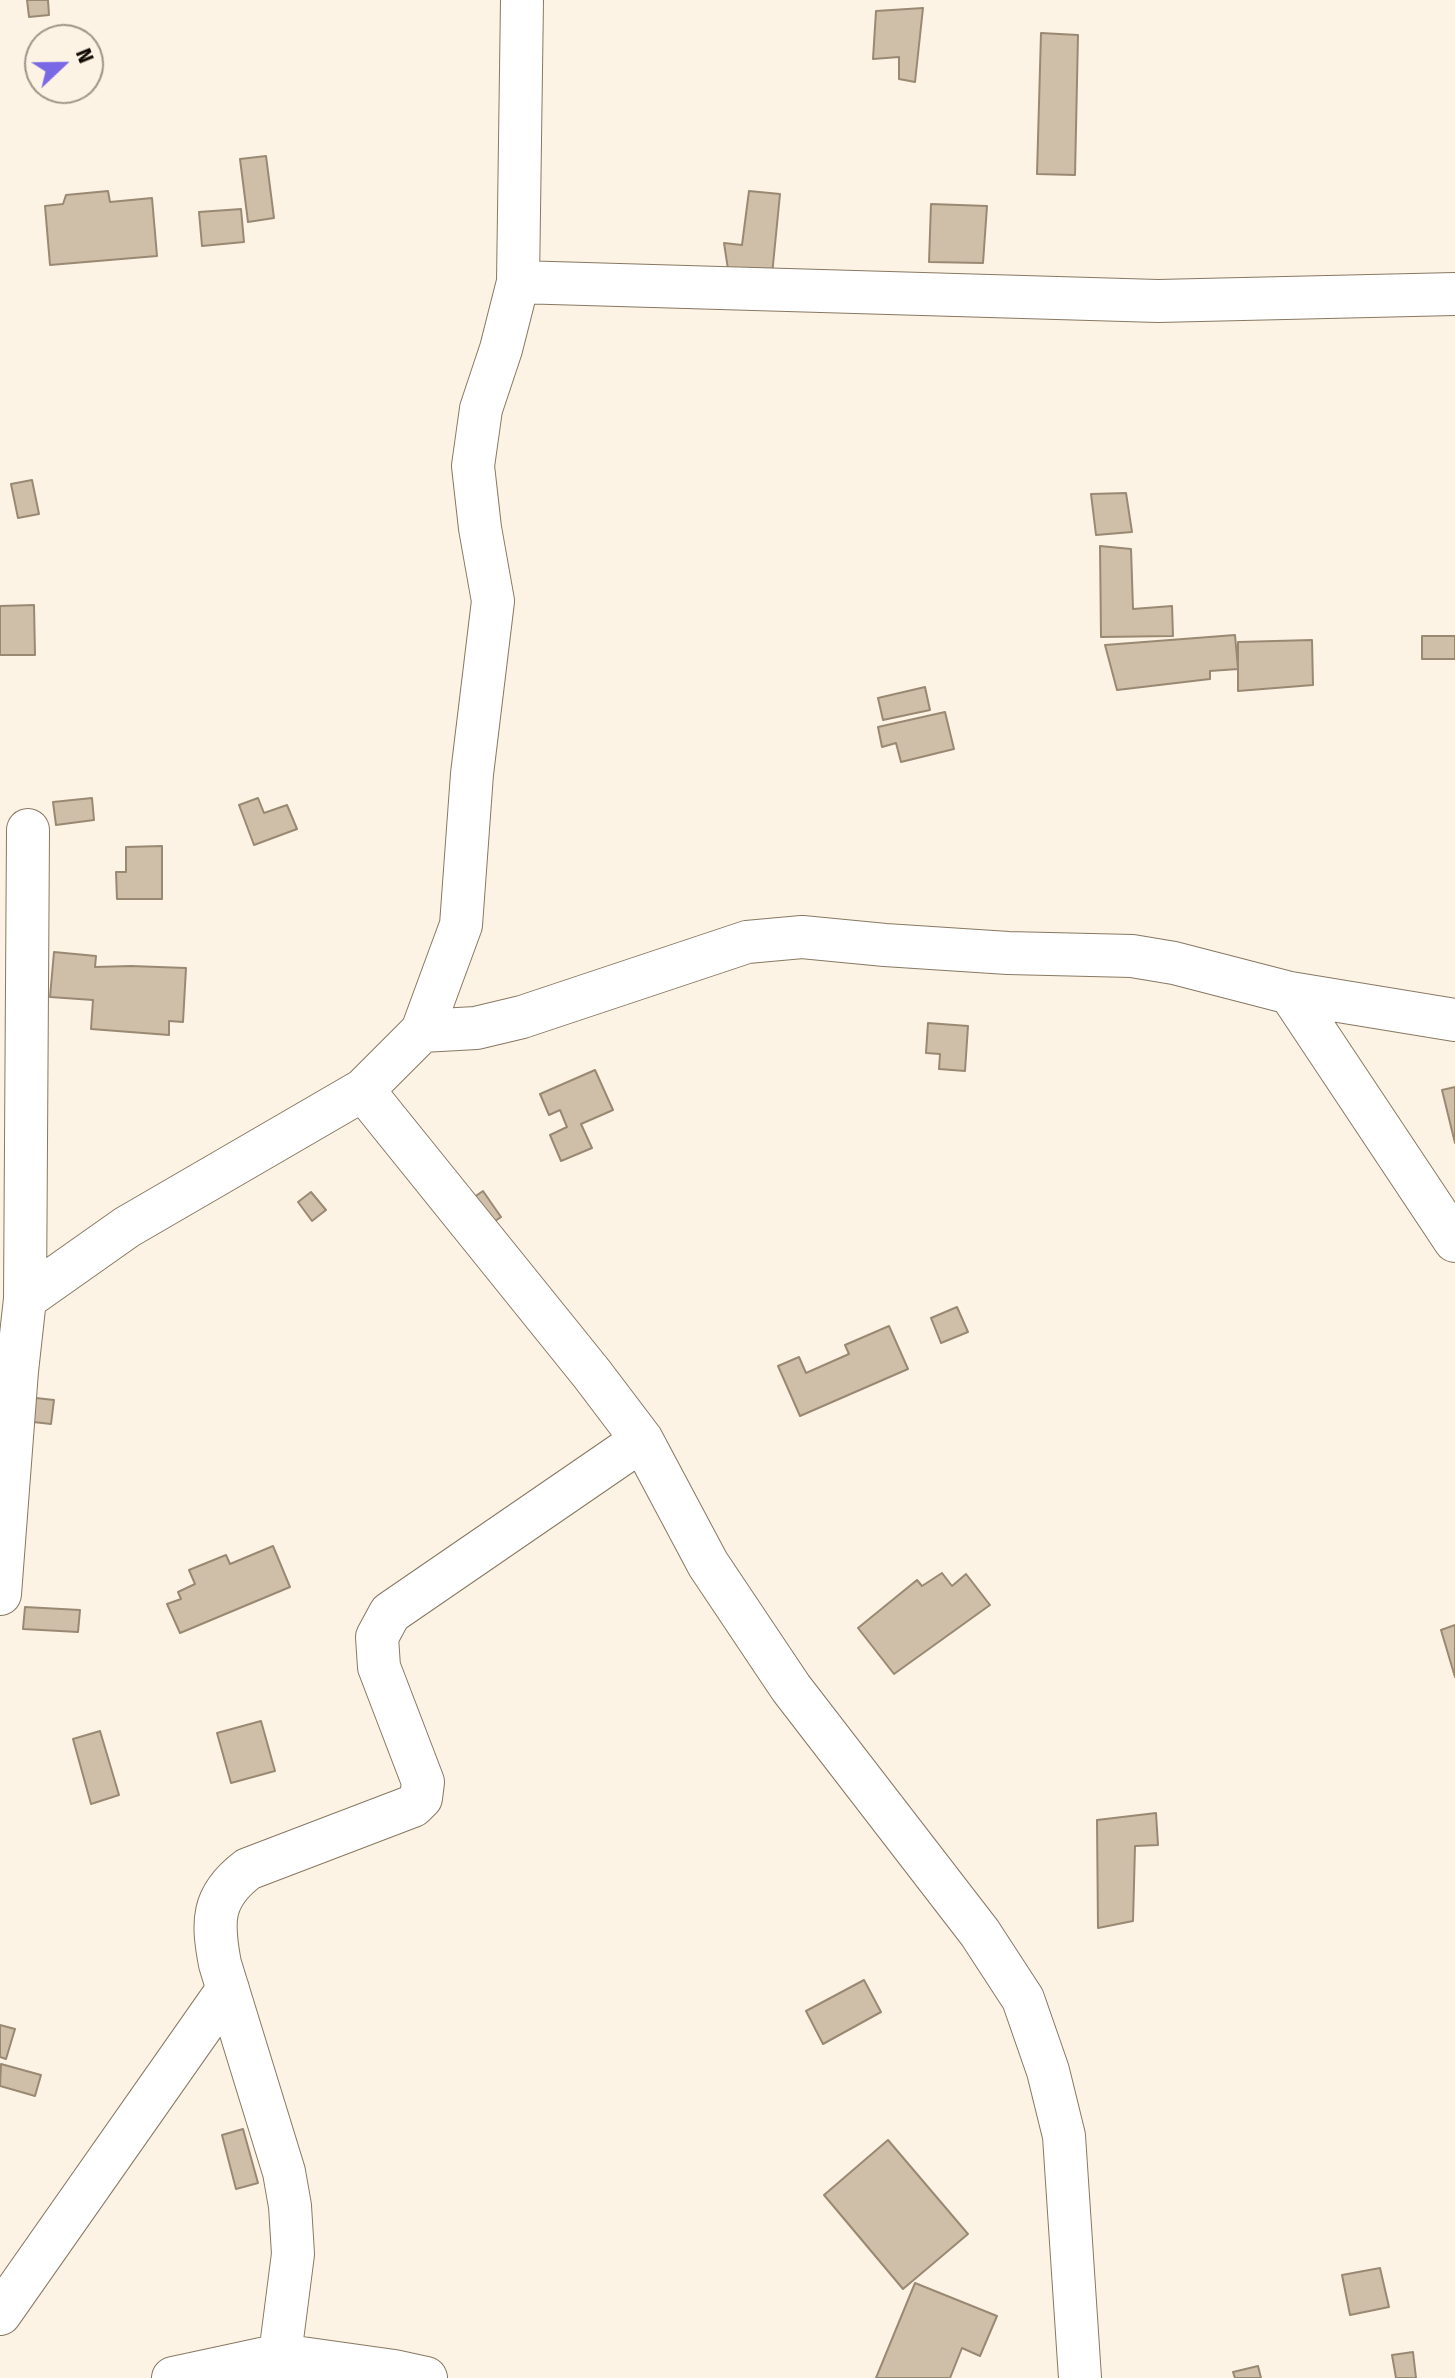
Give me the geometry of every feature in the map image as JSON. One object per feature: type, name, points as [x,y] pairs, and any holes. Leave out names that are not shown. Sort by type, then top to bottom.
[{"type":"street","points":[[25,1299],[127,1227],[363,1090],[422,1031],[461,925],[472,774],[493,601],[473,466],[481,409],[501,349],[518,282],[522,0]]},
{"type":"street","points":[[518,282],[1158,301],[1455,294]]},
{"type":"street","points":[[0,1594],[25,1299],[28,830]]},
{"type":"street","points":[[422,1031],[476,1028],[507,1021],[747,942],[802,937],[1008,953],[1132,956],[1174,963],[1290,993],[1455,1020]]},
{"type":"street","points":[[1290,993],[1455,1241]]},
{"type":"street","points":[[363,1090],[642,1440],[708,1564],[791,1688],[980,1933],[1023,1999],[1048,2071],[1064,2136],[1080,2378]]},
{"type":"street","points":[[276,2366],[293,2254],[290,2206],[284,2172],[220,1964],[214,1930],[218,1903],[232,1881],[248,1869],[413,1806],[421,1798],[423,1782],[379,1667],[377,1637],[390,1613],[642,1440]]},
{"type":"street","points":[[0,2314],[228,1989]]},
{"type":"street","points":[[173,2378],[276,2366],[394,2371],[426,2378]]},
{"type":"building","points":[[27,0],[48,0],[49,15],[29,17]]},
{"type":"building","points":[[923,8],[915,82],[899,79],[899,57],[873,59],[876,11]]},
{"type":"building","points":[[1041,33],[1078,35],[1075,175],[1037,174]]},
{"type":"building","points":[[266,156],[274,218],[248,222],[240,159]]},
{"type":"building","points":[[108,191],[110,202],[152,198],[157,256],[50,265],[45,206],[63,204],[66,195]]},
{"type":"building","points":[[749,191],[780,194],[772,275],[728,269],[724,243],[742,245]]},
{"type":"building","points":[[931,204],[987,206],[983,263],[929,262]]},
{"type":"building","points":[[241,209],[244,242],[202,246],[199,212]]},
{"type":"building","points":[[32,480],[39,514],[18,518],[11,484]]},
{"type":"building","points":[[1126,493],[1132,532],[1096,535],[1091,494]]},
{"type":"building","points":[[1100,546],[1131,549],[1133,609],[1172,606],[1173,636],[1101,637]]},
{"type":"building","points":[[34,605],[35,655],[0,655],[0,606]]},
{"type":"building","points":[[1235,635],[1238,669],[1210,671],[1210,679],[1117,690],[1105,645]]},
{"type":"building","points":[[1422,636],[1455,636],[1455,659],[1422,659]]},
{"type":"building","points":[[1312,640],[1313,685],[1238,691],[1238,642]]},
{"type":"building","points":[[925,687],[930,710],[883,720],[878,698]]},
{"type":"building","points":[[945,712],[954,749],[901,762],[896,743],[882,747],[878,727]]},
{"type":"building","points":[[92,798],[94,820],[56,825],[53,802]]},
{"type":"building","points":[[258,798],[264,813],[287,805],[297,829],[254,845],[239,805]]},
{"type":"building","points":[[162,846],[162,899],[117,899],[116,872],[126,872],[126,847]]},
{"type":"building","points":[[54,952],[96,956],[95,967],[186,968],[183,1022],[169,1021],[169,1035],[91,1029],[93,1000],[50,997]]},
{"type":"building","points":[[928,1023],[968,1026],[965,1071],[939,1069],[940,1054],[926,1053]]},
{"type":"building","points":[[595,1070],[613,1110],[581,1124],[592,1148],[561,1161],[550,1135],[567,1127],[560,1110],[549,1115],[540,1094]]},
{"type":"building","points":[[1455,1087],[1455,1143],[1442,1090]]},
{"type":"building","points":[[483,1191],[501,1217],[485,1228],[467,1202]]},
{"type":"building","points":[[311,1192],[326,1210],[312,1221],[298,1202]]},
{"type":"building","points":[[957,1307],[968,1332],[941,1343],[931,1318]]},
{"type":"building","points":[[889,1326],[908,1369],[800,1416],[778,1366],[799,1357],[806,1373],[849,1354],[845,1345]]},
{"type":"building","points":[[27,1397],[54,1400],[51,1424],[24,1421]]},
{"type":"building","points":[[273,1546],[290,1587],[180,1633],[167,1604],[181,1599],[178,1592],[195,1584],[189,1570],[226,1555],[230,1564]]},
{"type":"building","points":[[942,1573],[952,1586],[966,1574],[990,1605],[894,1674],[858,1628],[917,1580],[922,1586]]},
{"type":"building","points":[[25,1607],[80,1610],[78,1632],[23,1629]]},
{"type":"building","points":[[1455,1625],[1455,1677],[1441,1630]]},
{"type":"building","points":[[261,1721],[275,1771],[231,1783],[217,1733]]},
{"type":"building","points":[[100,1731],[119,1795],[91,1804],[73,1739]]},
{"type":"building","points":[[1156,1813],[1158,1845],[1135,1846],[1133,1921],[1098,1928],[1097,1820]]},
{"type":"building","points":[[864,1980],[881,2012],[823,2044],[806,2011]]},
{"type":"building","points":[[0,2025],[15,2029],[6,2059],[0,2057]]},
{"type":"building","points":[[1,2064],[41,2075],[35,2096],[0,2086]]},
{"type":"building","points":[[243,2129],[258,2183],[236,2189],[222,2135]]},
{"type":"building","points":[[888,2140],[968,2234],[903,2289],[824,2195]]},
{"type":"building","points":[[1380,2268],[1389,2307],[1350,2315],[1342,2275]]},
{"type":"building","points":[[915,2283],[997,2316],[980,2356],[962,2348],[950,2378],[876,2378]]},
{"type":"building","points":[[1413,2352],[1416,2378],[1396,2378],[1392,2355]]},
{"type":"building","points":[[1258,2366],[1261,2378],[1235,2378],[1233,2372]]}]
